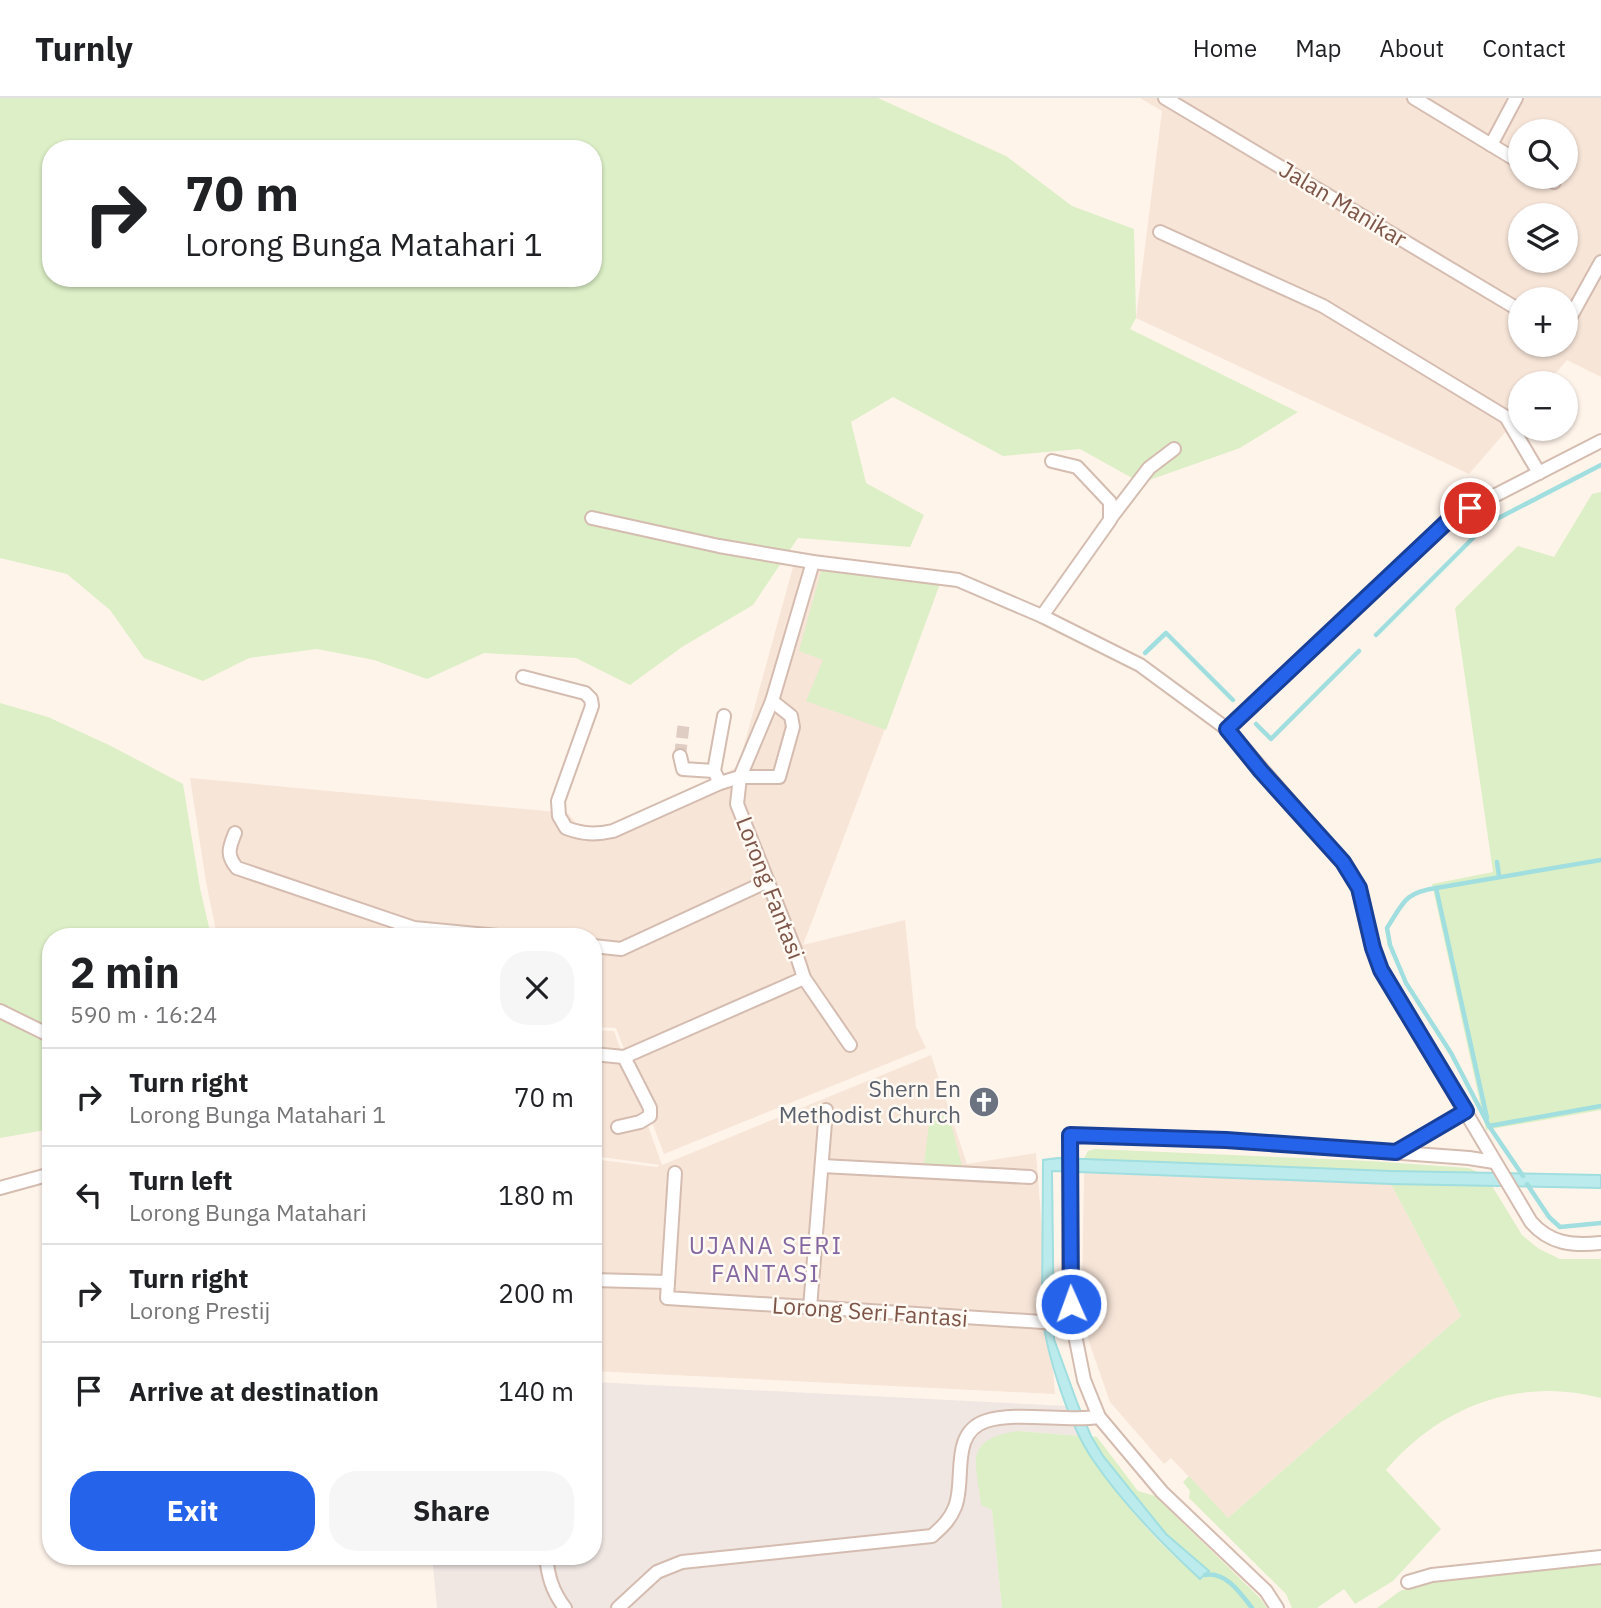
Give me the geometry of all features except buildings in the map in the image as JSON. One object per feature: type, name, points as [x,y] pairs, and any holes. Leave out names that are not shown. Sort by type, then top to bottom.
[{"type":"street","name":"Jalan Manikar","points":[[1165,98],[1508,303]]},
{"type":"street","points":[[1414,98],[1508,155]]},
{"type":"street","points":[[1491,145],[1516,98]]},
{"type":"street","points":[[1160,232],[1323,306],[1506,417],[1539,473]]},
{"type":"street","points":[[1578,303],[1601,262]]},
{"type":"street","points":[[1227,729],[1451,518],[1601,441]]},
{"type":"street","points":[[1042,616],[1149,468],[1174,449]]},
{"type":"street","points":[[1052,461],[1077,467],[1110,502],[1110,520]]},
{"type":"street","points":[[592,518],[719,546],[813,562],[958,580],[1042,616],[1140,665],[1227,729],[1343,862],[1359,888],[1381,970],[1531,1222],[1541,1233],[1555,1241],[1580,1245],[1601,1243]]},
{"type":"street","name":"Lorong Fantasi","points":[[813,562],[772,701],[740,777],[737,804],[804,978],[850,1045]]},
{"type":"street","points":[[523,677],[585,693],[592,706],[558,801],[559,817],[566,828],[584,835],[613,831],[717,777]]},
{"type":"street","points":[[680,756],[683,769],[717,777],[779,777],[793,727],[791,716],[772,701]]},
{"type":"street","points":[[717,777],[724,716]]},
{"type":"street","points":[[235,833],[228,850],[230,860],[237,868],[414,928]]},
{"type":"street","points":[[602,947],[621,948],[768,881]]},
{"type":"street","points":[[602,1055],[624,1056],[804,978]]},
{"type":"street","points":[[0,1010],[42,1031]]},
{"type":"street","points":[[618,1127],[640,1122],[650,1116],[650,1108],[624,1056]]},
{"type":"street","points":[[810,1308],[826,1110]]},
{"type":"street","points":[[1396,1152],[1466,1111]]},
{"type":"street","points":[[1277,1608],[1266,1591],[1162,1492],[1093,1418],[1073,1324],[1069,1288],[1070,1135],[1226,1140],[1469,1157],[1494,1162]]},
{"type":"street","points":[[822,1166],[1030,1177]]},
{"type":"street","points":[[602,1280],[668,1282],[675,1173]]},
{"type":"street","points":[[0,1188],[42,1176]]},
{"type":"street","name":"Lorong Seri Fantasi","points":[[668,1282],[667,1298],[1073,1324]]},
{"type":"street","points":[[618,1608],[657,1572],[682,1562],[932,1536],[948,1521],[957,1504],[961,1453],[976,1426],[986,1421],[1007,1418],[1093,1418]]},
{"type":"street","points":[[1408,1582],[1432,1575],[1601,1557]]},
{"type":"street","points":[[547,1565],[548,1578],[556,1597],[565,1608]]},
{"type":"shaded area","points":[[1140,98],[1601,98],[1601,377],[1567,360],[1557,371],[1508,371],[1508,429],[1469,474],[1136,318],[1162,111]]},
{"type":"shaded area","points":[[793,567],[941,581],[803,945],[905,920],[916,1027],[926,1048],[664,1154],[616,1028],[602,1027],[602,928],[215,928],[190,778],[568,813],[579,827],[607,831],[738,767]]},
{"type":"shaded area","points":[[602,1030],[614,1031],[662,1165],[931,1055],[967,1164],[1036,1153],[1055,1394],[602,1371],[602,1160],[657,1167],[660,1165],[602,1157]]},
{"type":"shaded area","points":[[1084,1173],[1391,1184],[1461,1316],[1228,1518],[1171,1458],[1164,1464],[1110,1402],[1089,1342],[1082,1292]]},
{"type":"shaded area","points":[[602,1382],[1067,1406],[1080,1436],[1018,1431],[992,1509],[1002,1608],[437,1608],[433,1565],[602,1565]]},
{"type":"green space","points":[[0,98],[878,98],[1006,156],[1072,206],[1134,229],[1136,318],[1130,329],[1298,412],[1240,448],[1141,483],[1080,449],[1003,456],[893,397],[851,422],[866,483],[924,515],[910,547],[798,538],[753,605],[682,647],[630,685],[576,658],[484,653],[427,679],[374,660],[317,649],[249,658],[203,681],[144,658],[110,610],[67,574],[0,558]]},
{"type":"green space","points":[[1601,492],[1601,1110],[1486,1130],[1432,884],[1493,872],[1455,608],[1518,546],[1554,557],[1592,494]]},
{"type":"green space","points":[[821,571],[941,581],[886,730],[806,701],[823,660],[799,651]]},
{"type":"green space","points":[[0,703],[48,717],[183,784],[209,928],[42,928],[42,1131],[0,1138]]},
{"type":"green space","points":[[930,1116],[949,1116],[962,1166],[924,1164]]},
{"type":"green space","points":[[1095,1149],[1369,1161],[1469,1168],[1486,1176],[1522,1235],[1539,1249],[1560,1259],[1601,1259],[1601,1398],[1570,1392],[1540,1391],[1511,1395],[1483,1402],[1430,1429],[1386,1470],[1441,1529],[1393,1581],[1355,1604],[1344,1589],[1317,1608],[1292,1608],[1286,1594],[1189,1498],[1190,1491],[1183,1482],[1189,1476],[1228,1518],[1461,1316],[1391,1184],[1391,1171],[1083,1160],[1088,1151]]},
{"type":"green space","points":[[1018,1431],[1080,1436],[1103,1474],[1150,1532],[1201,1579],[1208,1571],[1166,1534],[1103,1456],[1091,1436],[1097,1437],[1138,1491],[1155,1496],[1260,1598],[1267,1608],[1002,1608],[992,1510],[981,1505],[976,1464],[977,1454],[988,1440]]},
{"type":"green space","points":[[1601,1563],[1601,1608],[1377,1608],[1400,1591],[1433,1580]]},
{"type":"water","points":[[1058,1158],[1391,1171],[1601,1175],[1601,1188],[1391,1184],[1052,1171],[1054,1339],[1078,1405],[1103,1456],[1166,1534],[1209,1571],[1200,1579],[1143,1522],[1093,1460],[1060,1390],[1042,1314],[1043,1160]]},
{"type":"waterway","points":[[1376,635],[1487,524],[1601,465]]},
{"type":"waterway","points":[[1145,653],[1166,633],[1233,700]]},
{"type":"waterway","points":[[1256,724],[1271,739],[1359,651]]},
{"type":"waterway","points":[[1487,1118],[1436,888],[1601,860]]},
{"type":"waterway","points":[[1497,862],[1499,876]]},
{"type":"waterway","points":[[1436,888],[1417,893],[1406,900],[1387,928],[1390,945],[1406,983],[1451,1053],[1489,1126],[1523,1176]]},
{"type":"waterway","points":[[1489,1126],[1601,1106]]},
{"type":"waterway","points":[[1527,1184],[1549,1217],[1560,1227],[1601,1223]]},
{"type":"waterway","points":[[1205,1575],[1220,1576],[1226,1580],[1252,1608]]},
{"type":"tunnel","points":[[680,756],[684,721]]},
{"type":"place","name":"Shern En Methodist Church","points":[[984,1102]]},
{"type":"district","name":"UJANA SERI FANTASI","points":[[766,1260]]},
{"type":"route","points":[[1071,1304],[1070,1135],[1226,1140],[1396,1152],[1466,1111],[1381,970],[1359,888],[1343,862],[1227,729],[1451,518],[1470,508]]}]
